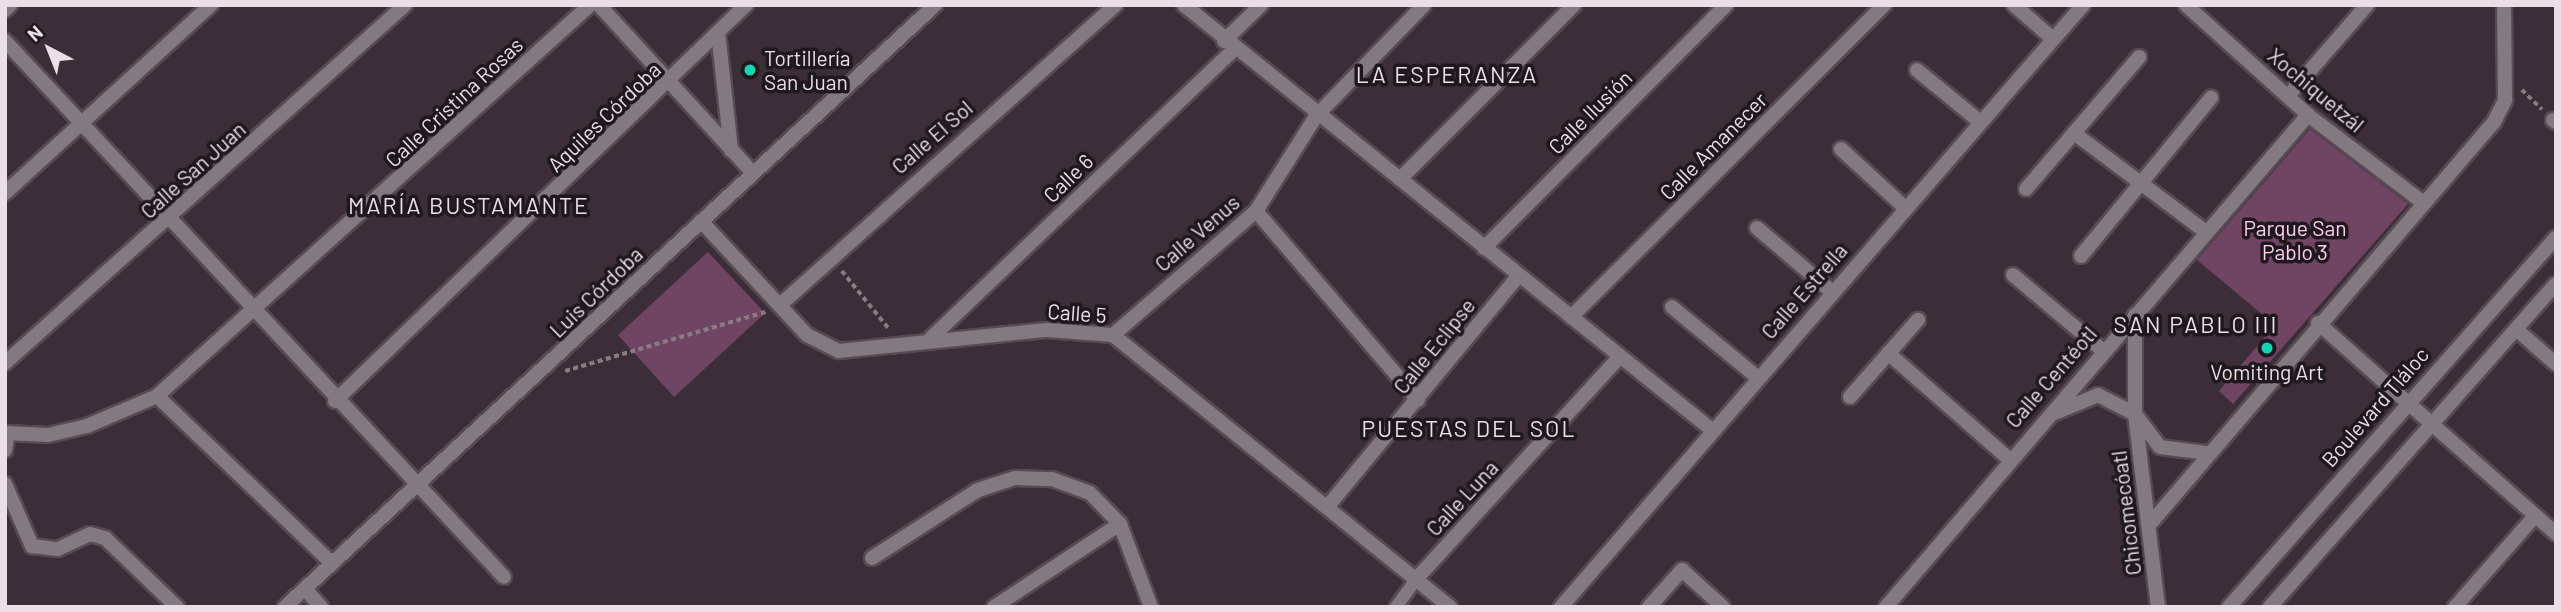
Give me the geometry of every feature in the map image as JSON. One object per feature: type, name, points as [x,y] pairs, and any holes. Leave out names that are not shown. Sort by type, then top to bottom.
[{"type":"street","points":[[5,10],[10,5]]},
{"type":"street","points":[[5,193],[211,5]]},
{"type":"street","name":"Calle San Juan","points":[[5,362],[169,221],[405,5]]},
{"type":"street","name":"Calle Cristina Rosas","points":[[6,433],[48,435],[87,426],[158,396],[255,313],[590,5]]},
{"type":"street","points":[[598,5],[752,172]]},
{"type":"street","name":"Aquiles Córdoba","points":[[335,401],[670,84],[746,5]]},
{"type":"street","name":"Luis Córdoba","points":[[285,607],[413,483],[536,380],[752,172],[935,5]]},
{"type":"street","name":"Calle El Sol","points":[[780,305],[830,256],[1116,5]]},
{"type":"street","points":[[1184,5],[1230,45],[1712,430]]},
{"type":"street","name":"Calle 6","points":[[931,338],[1230,45],[1261,5]]},
{"type":"street","name":"Calle Venus","points":[[1113,335],[1256,211],[1317,115],[1424,5]]},
{"type":"street","points":[[1400,179],[1574,5]]},
{"type":"street","name":"Calle Ilusión","points":[[1484,248],[1726,5]]},
{"type":"street","name":"Calle Amanecer","points":[[1571,317],[1884,5]]},
{"type":"street","points":[[2014,5],[2053,39]]},
{"type":"street","name":"Calle Estrella","points":[[1561,607],[1831,291],[2083,5]]},
{"type":"street","name":"Xochiquetzál","points":[[2186,5],[2308,115],[2422,202]]},
{"type":"street","points":[[2288,96],[2367,5]]},
{"type":"street","points":[[2150,524],[2206,453],[2494,122],[2505,100],[2504,5]]},
{"type":"street","points":[[719,32],[731,150]]},
{"type":"street","points":[[5,40],[335,401],[504,577]]},
{"type":"street","points":[[2026,189],[2139,57]]},
{"type":"street","points":[[1917,70],[1979,121]]},
{"type":"street","points":[[2081,256],[2140,180],[2211,98]]},
{"type":"street","name":"Calle Centéotl","points":[[1893,604],[2008,458],[2136,315],[2308,115]]},
{"type":"street","points":[[2074,133],[2207,233]]},
{"type":"street","points":[[1841,149],[1904,207]]},
{"type":"street","points":[[1256,211],[1418,400]]},
{"type":"street","name":"Calle 5","points":[[701,221],[807,335],[839,351],[931,338],[1047,330],[1113,335],[1267,464],[1328,506],[1418,577],[1451,607]]},
{"type":"street","points":[[1757,228],[1831,291]]},
{"type":"street","name":"Boulevard Tláloc","points":[[2229,607],[2407,402],[2556,238]]},
{"type":"street","points":[[2013,275],[2102,351]]},
{"type":"street","name":"Calle Eclipse","points":[[1328,506],[1518,276]]},
{"type":"street","points":[[2270,607],[2556,284]]},
{"type":"street","points":[[1672,307],[1757,377]]},
{"type":"street","name":"Chicomecóatl","points":[[2136,315],[2135,414],[2159,607]]},
{"type":"street","points":[[1850,397],[1918,320]]},
{"type":"street","points":[[2318,323],[2556,534]]},
{"type":"street","points":[[2516,329],[2556,364]]},
{"type":"street","points":[[1888,354],[2008,458]]},
{"type":"street","name":"Calle Luna","points":[[1418,577],[1619,358]]},
{"type":"street","points":[[2044,417],[2098,395],[2135,414],[2160,447],[2206,453]]},
{"type":"street","points":[[158,396],[332,563]]},
{"type":"street","points":[[5,450],[6,433]]},
{"type":"street","points":[[872,558],[978,490],[1015,478],[1052,479],[1090,493],[1120,524],[1152,607]]},
{"type":"street","points":[[5,484],[32,546],[58,548],[90,534],[105,538],[177,607]]},
{"type":"street","points":[[2455,607],[2535,516]]},
{"type":"street","points":[[994,607],[1120,524]]},
{"type":"street","points":[[1649,607],[1682,570],[1723,607]]},
{"type":"street","points":[[305,589],[321,607]]},
{"type":"street","points":[[1021,607],[1023,589]]},
{"type":"lane","name":"Calle Luna","points":[[1396,607],[1418,577]]},
{"type":"path","points":[[2505,74],[2555,121]]},
{"type":"path","points":[[830,256],[900,343]]},
{"type":"path","points":[[536,380],[754,318],[780,305]]},
{"type":"green space","name":"Parque San Pablo 3","points":[[2310,129],[2408,204],[2233,404],[2219,391],[2275,325],[2197,260]]},
{"type":"green space","points":[[708,252],[765,313],[674,397],[618,335]]},
{"type":"place","name":"Tortillería San Juan","points":[[750,70]]},
{"type":"place","name":"Vomiting Art","points":[[2267,348]]},
{"type":"district","name":"LA ESPERANZA","points":[[1447,74]]},
{"type":"district","name":"MARÍA BUSTAMANTE","points":[[469,205]]},
{"type":"district","name":"SAN PABLO III","points":[[2196,324]]},
{"type":"district","name":"PUESTAS DEL SOL","points":[[1469,428]]}]
